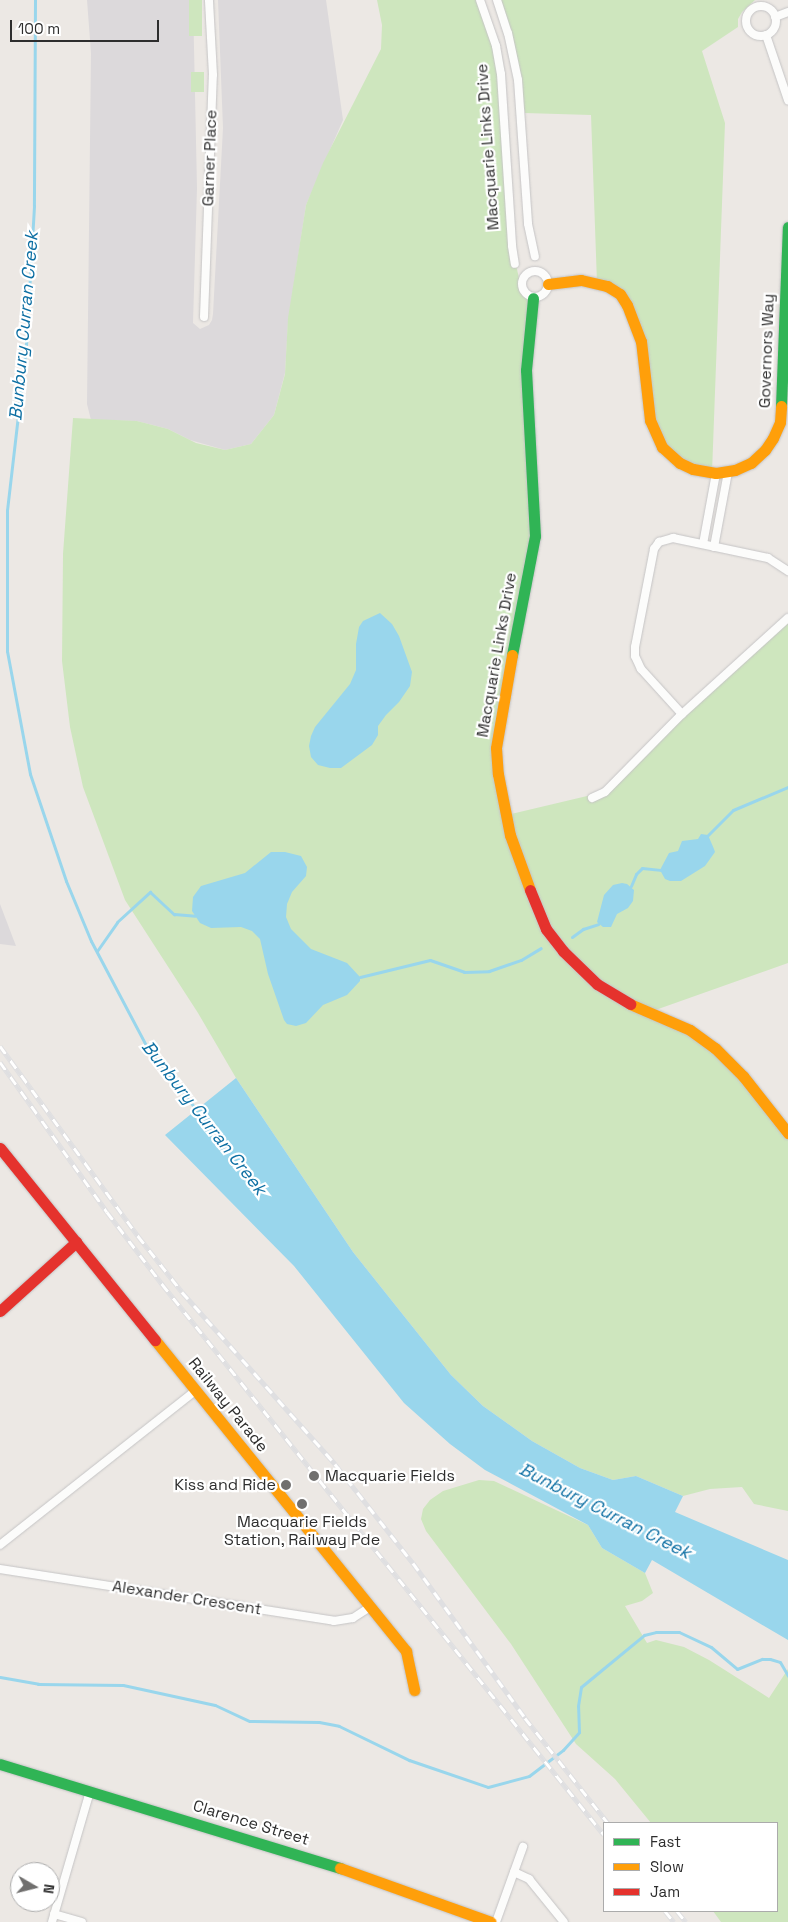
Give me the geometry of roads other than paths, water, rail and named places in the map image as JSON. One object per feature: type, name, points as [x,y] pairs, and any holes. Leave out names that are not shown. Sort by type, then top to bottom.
[{"type":"street","name":"Garner Place","points":[[204,317],[213,75],[209,0]]},
{"type":"street","name":"Macquarie Links Drive","points":[[480,0],[496,46],[501,74],[512,246],[515,264]]},
{"type":"street","name":"Macquarie Links Drive","points":[[497,0],[508,33],[518,80],[528,224],[535,256]]},
{"type":"street","points":[[761,6],[770,9],[775,17],[773,29],[766,35],[757,36],[749,31],[746,25],[746,16],[752,9],[761,6]]},
{"type":"street","points":[[775,17],[788,12]]},
{"type":"street","points":[[766,35],[788,100]]},
{"type":"street","name":"Governors Way","points":[[548,284],[581,280],[607,286],[620,294],[627,305],[641,341],[645,362],[650,420],[662,447],[680,463],[693,469],[716,474],[728,472],[743,467],[758,457],[771,443],[780,422],[788,227]]},
{"type":"street","points":[[532,271],[540,272],[546,277],[548,284],[544,295],[533,298],[526,294],[522,287],[525,275],[532,271]]},
{"type":"street","name":"Macquarie Links Drive","points":[[533,298],[527,342],[526,370],[535,536],[507,679],[496,748],[500,789],[510,835],[537,911],[546,929],[563,951],[597,984],[614,996],[649,1014],[690,1030],[715,1048],[743,1076],[788,1132]]},
{"type":"street","points":[[714,547],[728,472]]},
{"type":"street","points":[[703,544],[716,474]]},
{"type":"street","points":[[682,714],[637,663],[635,647],[654,549],[659,542],[673,538],[768,558],[788,571]]},
{"type":"street","points":[[592,798],[605,792],[682,714],[788,618]]},
{"type":"street","name":"Railway Parade","points":[[0,1148],[406,1651],[414,1690]]},
{"type":"street","points":[[0,1311],[76,1242]]},
{"type":"street","points":[[0,1545],[195,1391]]},
{"type":"street","name":"Alexander Crescent","points":[[0,1569],[334,1621],[353,1618],[370,1607]]},
{"type":"street","name":"Clarence Street","points":[[0,1764],[359,1874],[491,1922]]},
{"type":"street","points":[[82,1922],[53,1918],[90,1791]]},
{"type":"street","points":[[496,1922],[523,1847]]},
{"type":"street","points":[[514,1872],[529,1879],[564,1922]]},
{"type":"water","points":[[380,613],[392,624],[399,636],[412,672],[410,686],[378,726],[378,735],[372,745],[341,768],[318,765],[311,757],[309,746],[311,736],[315,727],[350,684],[356,670],[356,644],[359,627],[363,621]]},
{"type":"water","points":[[701,834],[708,835],[715,852],[705,866],[681,881],[665,879],[660,870],[669,853],[678,851],[682,841],[698,839]]},
{"type":"water","points":[[271,852],[285,852],[301,856],[307,867],[306,876],[292,892],[287,904],[286,917],[291,929],[311,949],[347,963],[360,977],[360,981],[347,995],[323,1005],[306,1023],[296,1026],[287,1024],[284,1020],[268,974],[260,939],[252,931],[241,927],[211,928],[200,923],[192,911],[193,897],[201,886],[245,873]]},
{"type":"water","points":[[627,884],[634,890],[633,901],[628,908],[617,914],[611,927],[603,927],[597,922],[604,895],[613,885]]},
{"type":"water","points":[[236,1078],[353,1252],[451,1375],[483,1406],[532,1441],[580,1468],[613,1480],[636,1476],[683,1496],[675,1512],[788,1560],[788,1640],[652,1560],[645,1573],[602,1548],[588,1525],[485,1470],[450,1444],[404,1403],[294,1266],[165,1135]]},
{"type":"waterway","name":"Bunbury Curran Creek","points":[[35,0],[34,206],[26,346],[7,510],[7,651],[30,774],[66,881],[91,941],[148,1049],[199,1113]]},
{"type":"waterway","points":[[708,835],[733,810],[788,787]]},
{"type":"waterway","points":[[631,886],[636,874],[642,868],[660,870]]},
{"type":"waterway","points":[[97,951],[117,922],[150,892],[174,914],[195,916]]},
{"type":"waterway","points":[[572,937],[583,929],[598,924]]},
{"type":"waterway","points":[[360,977],[430,960],[464,972],[489,971],[521,960],[541,948]]},
{"type":"waterway","points":[[0,1677],[38,1684],[123,1685],[215,1705],[250,1721],[319,1722],[339,1726],[409,1760],[488,1787],[529,1776],[563,1750],[579,1732],[578,1706],[581,1687],[644,1635],[656,1632],[679,1632],[711,1647],[737,1669],[762,1659],[770,1659],[780,1662],[788,1676]]},
{"type":"railway","points":[[0,1046],[138,1236],[182,1292],[335,1464],[413,1563],[525,1718],[607,1822]]},
{"type":"railway","points":[[0,1062],[107,1212],[162,1284],[603,1834]]},
{"type":"railway","points":[[666,1912],[674,1922]]},
{"type":"railway","points":[[678,1912],[686,1922]]},
{"type":"place","name":"Macquarie Fields","points":[[314,1476]]},
{"type":"place","name":"Kiss and Ride","points":[[286,1485]]},
{"type":"place","name":"Macquarie Fields Station, Railway Pde","points":[[302,1504]]}]
